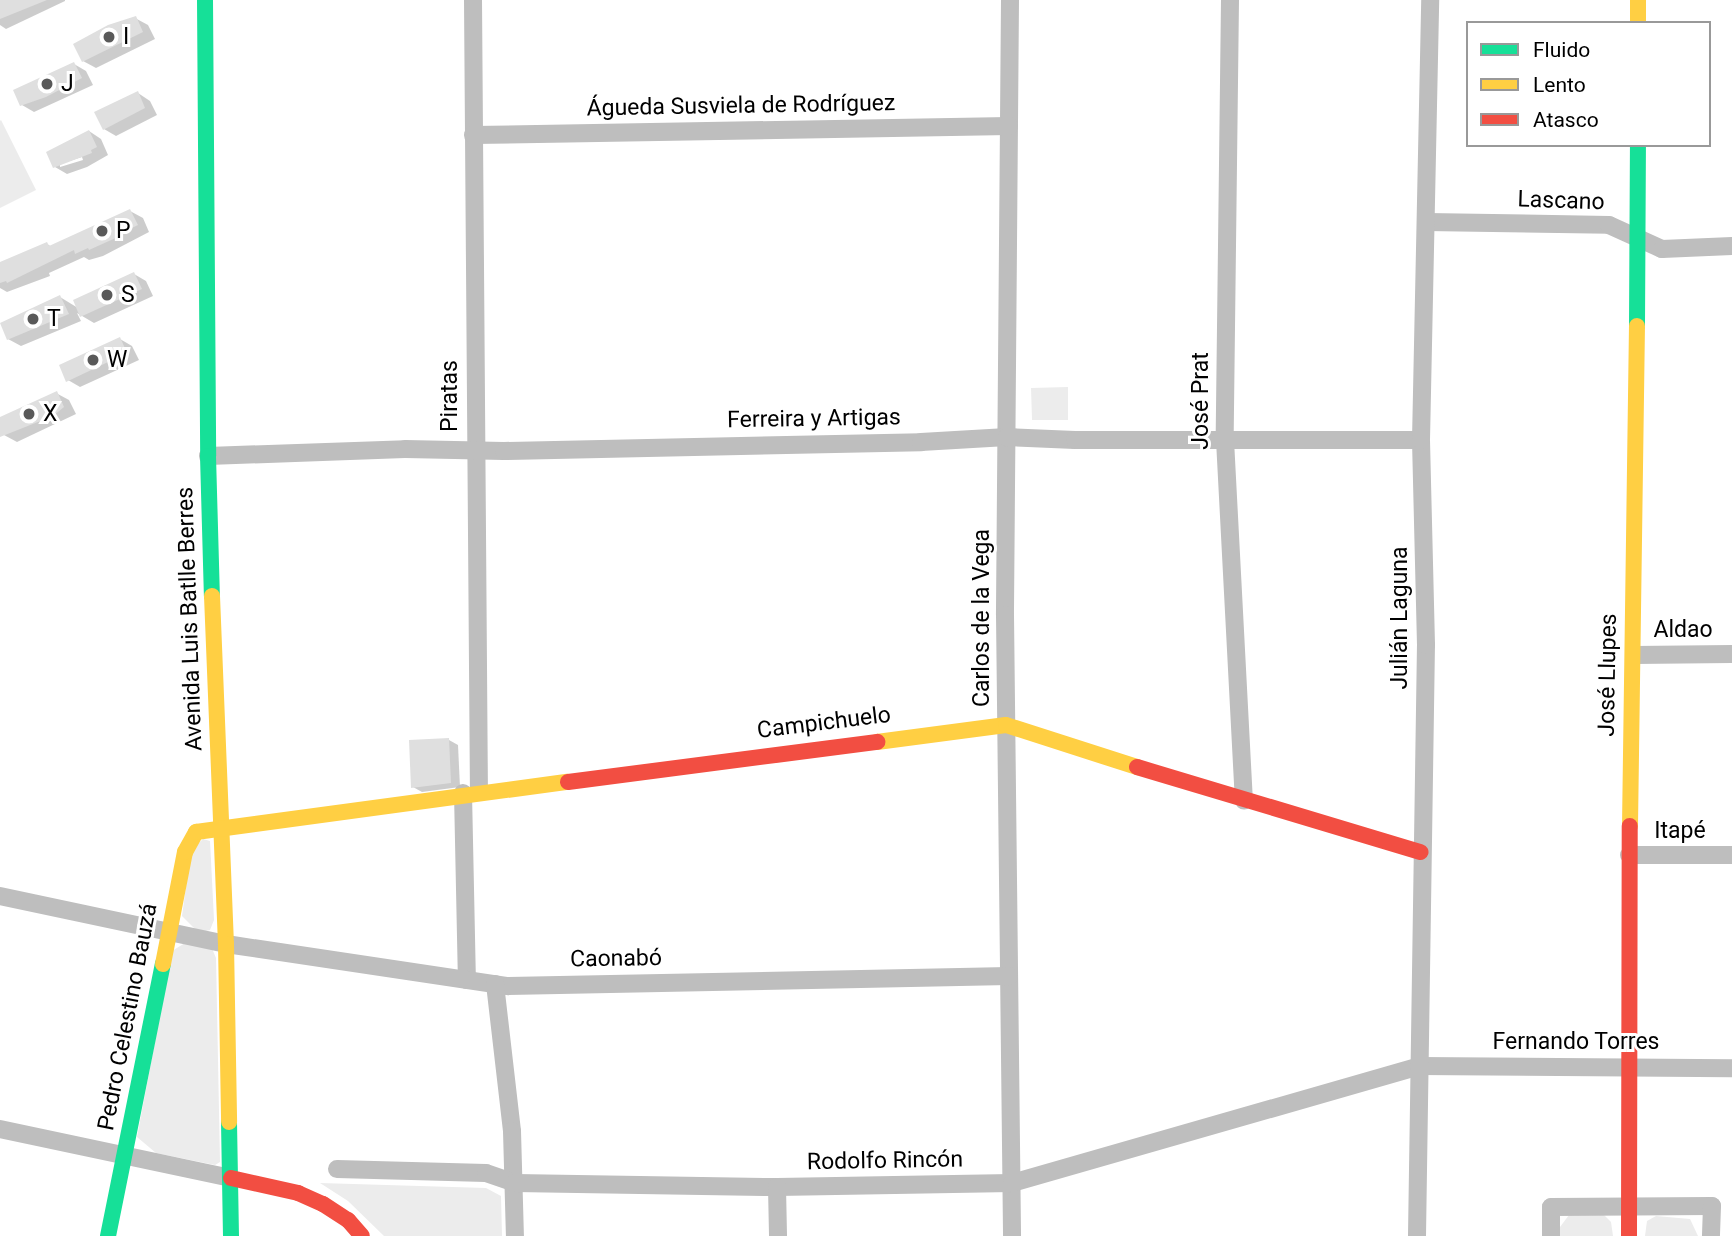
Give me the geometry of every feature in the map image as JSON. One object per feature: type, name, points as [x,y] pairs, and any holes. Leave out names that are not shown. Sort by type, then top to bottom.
[{"type":"street","name":"Avenida Luis Batlle Berres","points":[[205,0],[208,456],[219,827],[226,944],[230,1236]]},
{"type":"street","name":"Piratas","points":[[467,980],[475,451],[473,0]]},
{"type":"street","name":"Carlos de la Vega","points":[[1010,0],[1006,725],[1012,1236]]},
{"type":"street","name":"José Prat","points":[[1230,0],[1225,440],[1244,801]]},
{"type":"street","name":"Julián Laguna","points":[[1417,1236],[1426,645],[1421,440],[1430,0]]},
{"type":"street","points":[[1638,0],[1638,21]]},
{"type":"street","name":"Águeda Susviela de Rodríguez","points":[[473,135],[1009,126]]},
{"type":"street","name":"José Llupes","points":[[1629,1236],[1629,855],[1634,655],[1638,147]]},
{"type":"street","name":"Lascano","points":[[1426,222],[1609,225],[1662,249],[1732,247]]},
{"type":"street","name":"Ferreira y Artigas","points":[[208,456],[338,451],[475,451],[921,442],[1007,437],[1421,440]]},
{"type":"street","name":"Aldao","points":[[1634,655],[1732,654]]},
{"type":"street","name":"Campichuelo","points":[[219,827],[471,792],[1006,725],[1244,801],[1421,852]]},
{"type":"street","name":"Pedro Celestino Bauzá","points":[[108,1236],[188,841],[196,832],[219,827]]},
{"type":"street","name":"Itapé","points":[[1629,855],[1732,855]]},
{"type":"street","points":[[0,896],[226,944]]},
{"type":"street","name":"Caonabó","points":[[226,944],[495,984],[1009,976]]},
{"type":"street","points":[[495,984],[515,1183],[515,1236]]},
{"type":"street","name":"Fernando Torres","points":[[1419,1066],[1732,1068]]},
{"type":"street","name":"Rodolfo Rincón","points":[[337,1169],[486,1173],[515,1183],[777,1187],[1012,1183],[1419,1066]]},
{"type":"street","points":[[0,1129],[125,1153],[298,1193],[323,1204],[348,1220],[362,1236]]},
{"type":"street","points":[[777,1187],[778,1236]]},
{"type":"street","points":[[1551,1236],[1551,1207],[1712,1206],[1711,1236]]},
{"type":"shaded area","points":[[0,121],[36,190],[0,208]]},
{"type":"shaded area","points":[[1068,387],[1068,420],[1032,420],[1031,388]]},
{"type":"shaded area","points":[[203,839],[210,841],[214,920],[210,930],[205,931],[196,930],[182,916],[191,850]]},
{"type":"shaded area","points":[[185,943],[211,946],[216,958],[220,1162],[215,1165],[156,1153],[137,1137],[172,951]]},
{"type":"shaded area","points":[[320,1183],[486,1188],[501,1196],[502,1236],[384,1236],[348,1201]]},
{"type":"shaded area","points":[[1603,1214],[1611,1222],[1613,1236],[1559,1236],[1560,1227],[1569,1215]]},
{"type":"shaded area","points":[[1656,1216],[1690,1219],[1698,1236],[1645,1236],[1647,1221]]},
{"type":"building","points":[[0,0],[47,0],[0,19]]},
{"type":"building","name":"I","points":[[136,16],[143,32],[82,62],[73,44],[108,25]]},
{"type":"building","name":"J","points":[[74,62],[82,78],[46,97],[20,106],[13,90]]},
{"type":"building","points":[[138,91],[145,108],[103,130],[94,112]]},
{"type":"building","points":[[89,130],[97,147],[91,150],[92,153],[53,168],[46,152]]},
{"type":"building","points":[[130,209],[138,225],[119,234],[120,236],[89,250],[88,248],[75,254],[74,250],[7,283],[0,283],[0,262],[47,242],[49,246]]},
{"type":"building","name":"S","points":[[134,272],[142,289],[80,317],[73,300]]},
{"type":"building","name":"T","points":[[60,295],[69,314],[7,340],[0,323]]},
{"type":"building","name":"W","points":[[120,337],[127,353],[66,382],[59,365]]},
{"type":"building","name":"X","points":[[57,391],[64,407],[53,416],[0,437],[0,417]]},
{"type":"building","points":[[449,738],[451,783],[411,788],[409,740]]},
{"type":"traffic: fast","points":[[205,0],[208,456],[212,596]]},
{"type":"traffic: fast","points":[[1637,326],[1638,147]]},
{"type":"traffic: fast","points":[[108,1236],[163,964]]},
{"type":"traffic: fast","points":[[229,1122],[231,1236]]},
{"type":"traffic: slow","points":[[1638,0],[1638,21]]},
{"type":"traffic: slow","points":[[1630,826],[1637,326]]},
{"type":"traffic: slow","points":[[212,596],[226,944],[229,1122]]},
{"type":"traffic: slow","points":[[877,742],[1006,725],[1137,767]]},
{"type":"traffic: slow","points":[[163,964],[185,852],[196,832],[568,782]]},
{"type":"traffic: jam","points":[[568,782],[877,742]]},
{"type":"traffic: jam","points":[[1137,767],[1421,852]]},
{"type":"traffic: jam","points":[[1629,1236],[1630,826]]},
{"type":"traffic: jam","points":[[231,1178],[298,1193],[323,1204],[348,1220],[362,1236]]},
{"type":"place","name":"I","points":[[109,37]]},
{"type":"place","name":"J","points":[[47,84]]},
{"type":"place","name":"P","points":[[102,231]]},
{"type":"place","name":"S","points":[[107,295]]},
{"type":"place","name":"T","points":[[33,319]]},
{"type":"place","name":"W","points":[[93,360]]},
{"type":"place","name":"X","points":[[29,414]]}]
